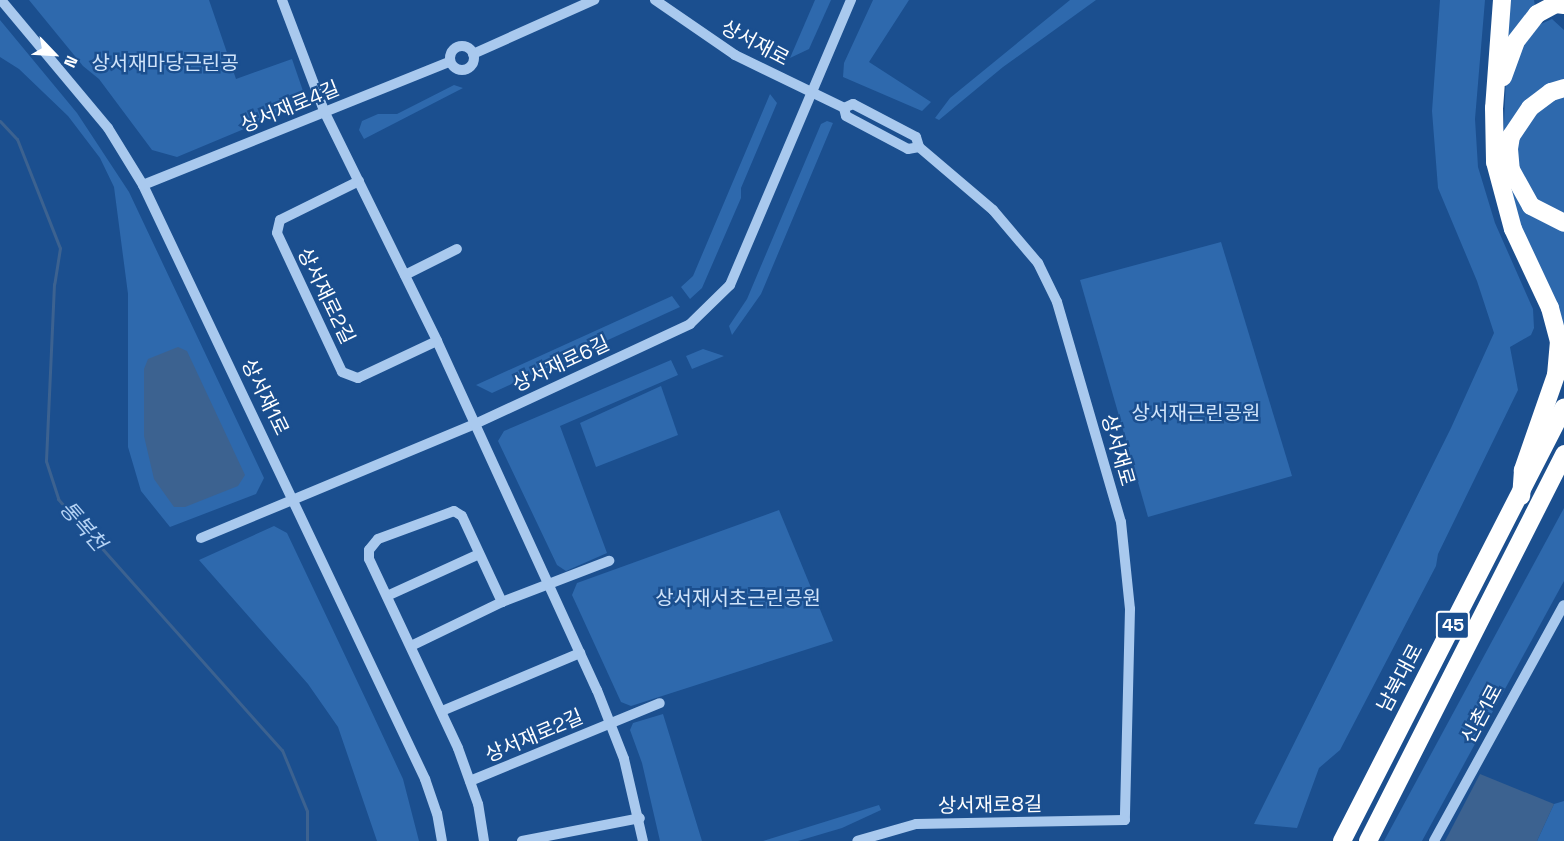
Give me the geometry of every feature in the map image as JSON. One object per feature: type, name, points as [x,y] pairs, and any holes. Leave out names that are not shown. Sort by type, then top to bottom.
[{"type":"highway","points":[[1502,0],[1494,108],[1495,162],[1513,229],[1550,308],[1559,341],[1556,375],[1524,470],[1521,496]]},
{"type":"highway","points":[[1494,108],[1516,41],[1537,14],[1556,4],[1564,4]]},
{"type":"highway","points":[[1564,88],[1551,92],[1530,108],[1511,135],[1509,148],[1511,170],[1531,206],[1564,223]]},
{"type":"highway","name":"남북대로","points":[[1342,841],[1521,496],[1564,408]]},
{"type":"highway","name":"45","points":[[1368,841],[1564,454]]},
{"type":"highway","points":[[1542,496],[1564,465]]},
{"type":"street","name":"상서재1로","points":[[1,0],[108,128],[143,185],[294,497],[425,779],[437,813],[442,841]]},
{"type":"street","name":"상서재로2길","points":[[282,0],[325,113],[437,341],[611,723],[640,819],[643,841]]},
{"type":"street","points":[[473,54],[594,0]]},
{"type":"street","name":"상서재로","points":[[655,0],[696,32],[811,93],[844,108],[853,104],[916,137],[919,147],[993,210],[1022,241],[1038,263],[1057,302],[1121,522],[1130,609],[1125,820]]},
{"type":"street","name":"상서재로6길","points":[[201,538],[294,497],[475,424],[690,324],[730,285],[851,0]]},
{"type":"street","points":[[456,47],[468,48],[473,54],[474,62],[465,70],[454,68],[449,62],[456,47]]},
{"type":"street","name":"상서재로4길","points":[[143,185],[449,62]]},
{"type":"street","name":"상서재로2길","points":[[359,182],[280,220],[277,233],[342,372],[358,378],[437,341]]},
{"type":"street","points":[[405,275],[457,249]]},
{"type":"street","points":[[484,841],[470,782],[442,711],[369,559],[373,544],[454,511],[462,516],[502,602]]},
{"type":"street","points":[[387,596],[479,554]]},
{"type":"street","points":[[411,646],[502,602],[609,561]]},
{"type":"street","name":"신촌1로","points":[[1434,841],[1564,604]]},
{"type":"street","points":[[442,711],[580,653]]},
{"type":"street","points":[[611,723],[660,703]]},
{"type":"street","name":"상서재로2길","points":[[470,782],[611,723]]},
{"type":"street","points":[[522,841],[640,819]]},
{"type":"street","name":"상서재로8길","points":[[857,841],[916,824],[1125,820]]},
{"type":"green space","name":"상서재마당근린공","points":[[29,0],[209,0],[236,79],[292,59],[303,91],[297,107],[177,157],[152,150],[99,79],[83,66]]},
{"type":"green space","points":[[815,0],[831,0],[809,49],[790,58]]},
{"type":"green space","points":[[873,0],[909,0],[869,62],[931,102],[922,111],[843,77],[844,63]]},
{"type":"green space","points":[[1070,0],[1096,0],[1003,67],[939,120],[935,118],[950,98]]},
{"type":"green space","points":[[1440,0],[1485,0],[1475,119],[1478,167],[1495,223],[1533,309],[1534,328],[1531,335],[1510,347],[1518,390],[1438,554],[1436,566],[1340,750],[1319,768],[1297,828],[1254,824],[1451,428],[1494,333],[1477,281],[1438,188],[1432,111]]},
{"type":"green space","points":[[1509,0],[1534,0],[1535,6],[1506,49]]},
{"type":"green space","points":[[1552,19],[1564,30],[1564,82],[1542,91],[1517,112],[1507,134],[1505,154],[1508,177],[1524,209],[1564,229],[1564,336],[1556,300],[1521,231],[1502,170],[1506,78],[1517,49],[1532,28]]},
{"type":"green space","points":[[0,20],[77,113],[129,192],[264,478],[256,494],[170,527],[141,491],[128,447],[128,294],[114,187],[100,158],[68,116],[19,69],[0,57]]},
{"type":"green space","points":[[454,85],[463,88],[364,139],[359,130],[362,121],[378,114],[397,114]]},
{"type":"green space","points":[[770,94],[777,103],[741,188],[741,198],[702,288],[690,299],[681,287],[693,276]]},
{"type":"green space","points":[[1564,95],[1564,219],[1525,191],[1515,150],[1519,132],[1550,98]]},
{"type":"green space","points":[[827,121],[833,123],[761,294],[732,335],[729,326],[747,299],[821,124]]},
{"type":"green space","name":"상서재근린공원","points":[[1221,242],[1292,476],[1148,517],[1080,280]]},
{"type":"green space","points":[[672,296],[680,307],[492,393],[476,385]]},
{"type":"green space","points":[[703,349],[724,356],[692,369],[686,356]]},
{"type":"green space","points":[[671,360],[678,375],[560,426],[607,553],[566,571],[557,565],[498,441],[504,431]]},
{"type":"green space","points":[[661,386],[678,435],[596,467],[580,423]]},
{"type":"green space","points":[[1564,508],[1564,581],[1422,841],[1384,841]]},
{"type":"green space","name":"상서재서초근린공원","points":[[779,510],[833,641],[631,706],[621,702],[572,595],[577,583]]},
{"type":"green space","points":[[274,526],[287,533],[403,779],[419,841],[377,841],[338,727],[308,684],[199,560]]},
{"type":"green space","points":[[663,714],[702,841],[660,841],[642,763],[630,730],[633,723]]},
{"type":"green space","points":[[1564,801],[1564,841],[1537,841],[1554,804]]},
{"type":"green space","points":[[879,805],[881,810],[842,828],[798,841],[763,841]]},
{"type":"shaded area","points":[[178,347],[187,351],[245,475],[238,486],[185,507],[174,507],[154,479],[144,436],[144,369],[148,359]]},
{"type":"shaded area","points":[[1480,774],[1554,804],[1537,841],[1445,841]]},
{"type":"waterway","name":"통복천","points":[[0,121],[17,139],[60,248],[54,284],[46,461],[58,499],[282,750],[307,811],[307,841]]}]
